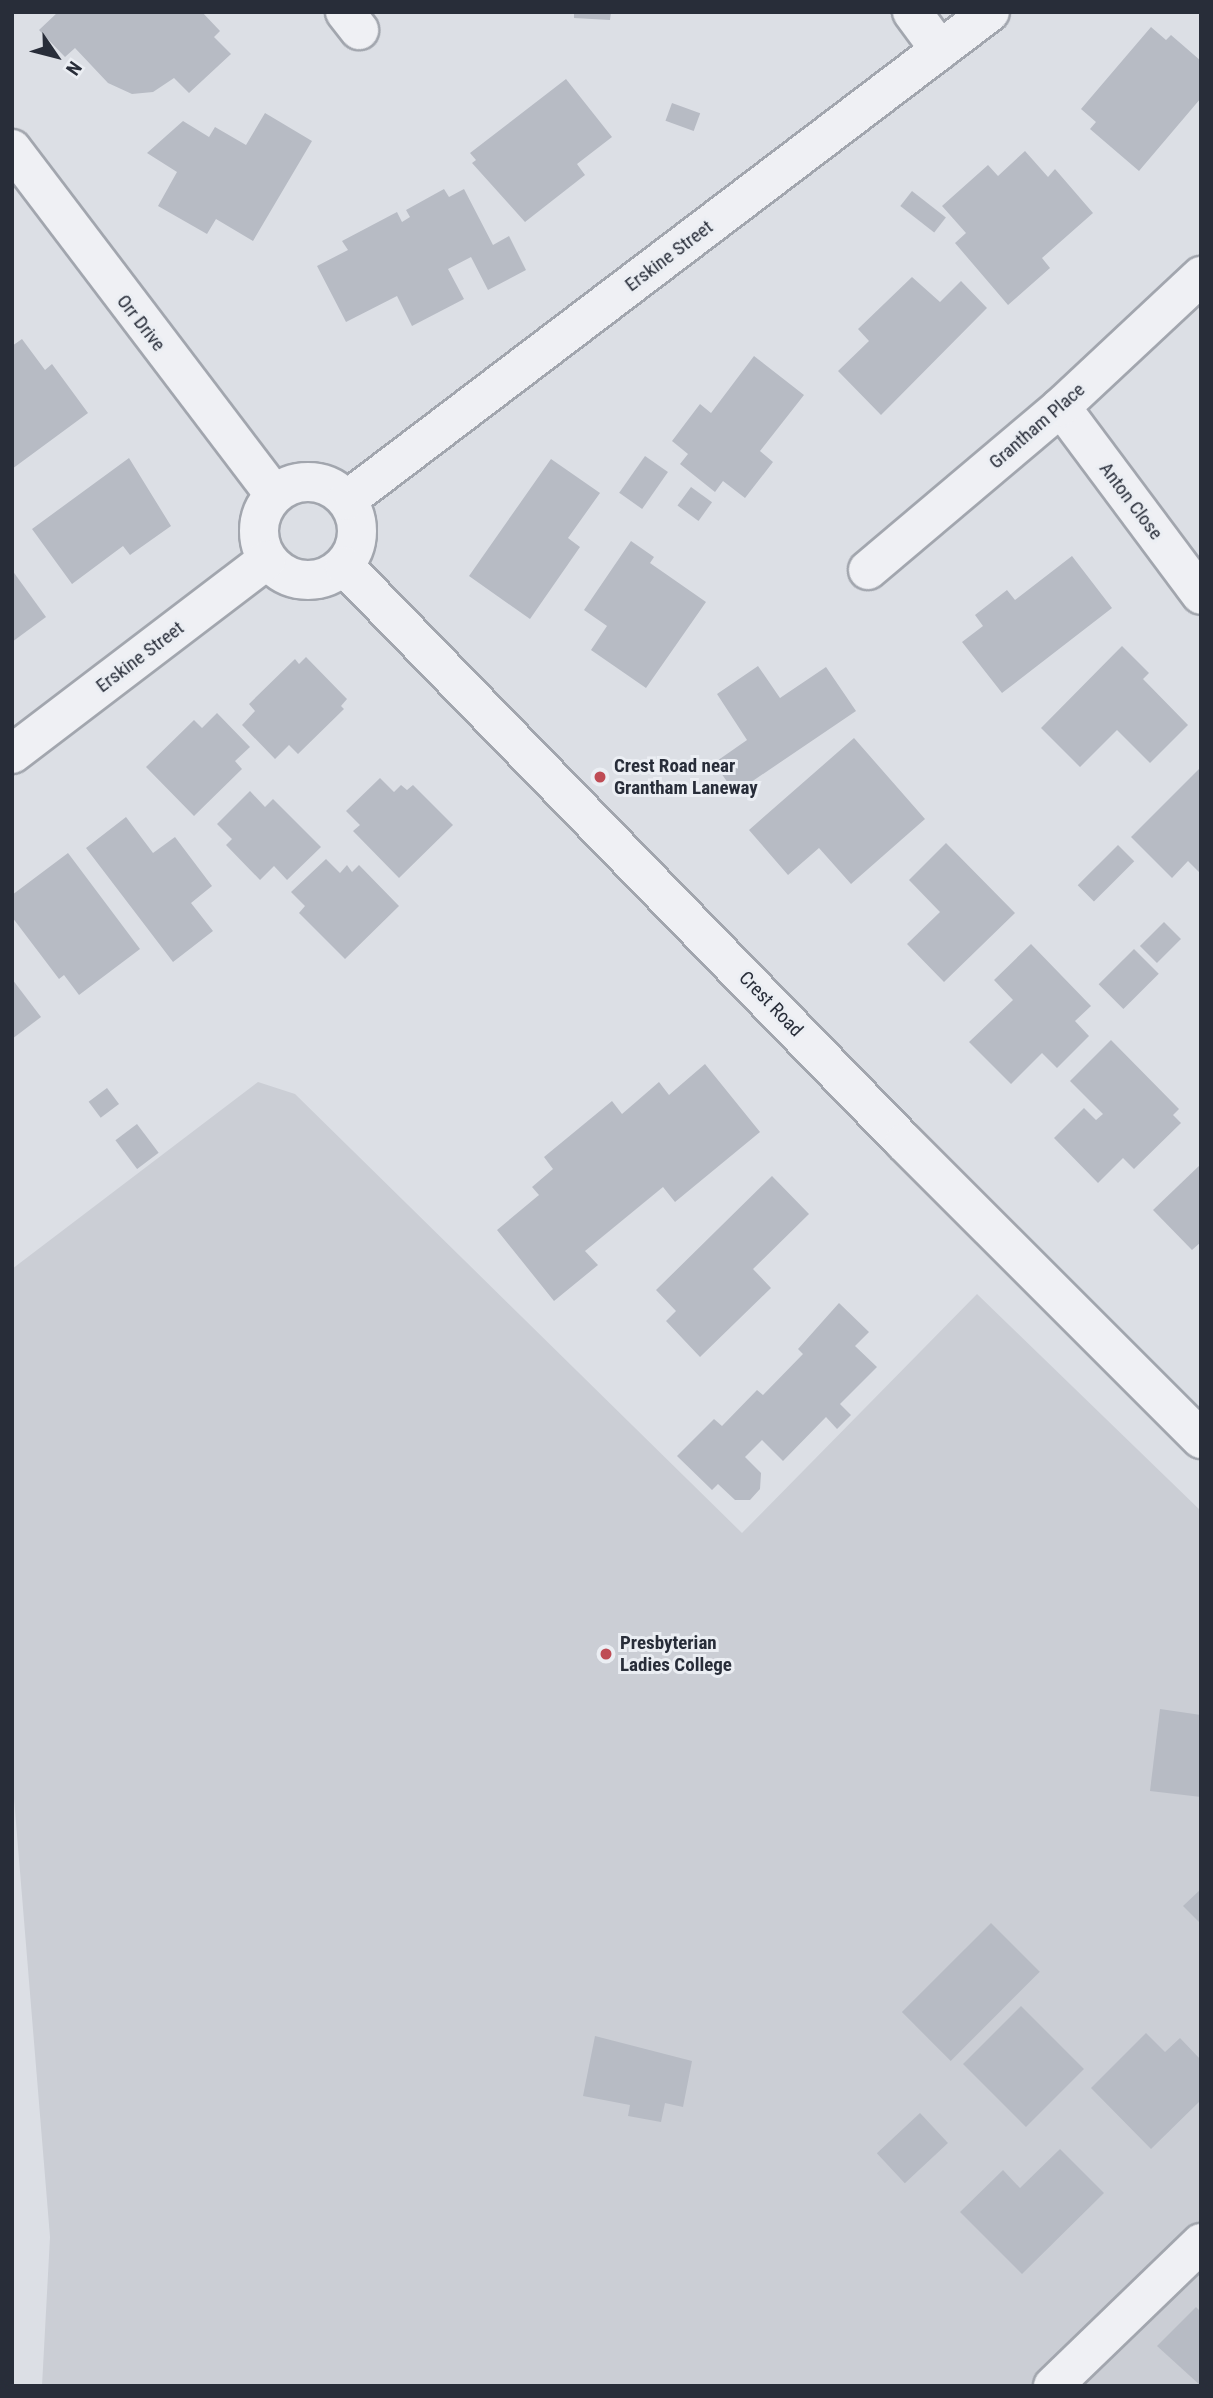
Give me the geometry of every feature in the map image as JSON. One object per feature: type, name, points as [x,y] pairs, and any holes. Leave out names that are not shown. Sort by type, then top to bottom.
[{"type":"street","points":[[912,12],[940,50]]},
{"type":"street","name":"Erskine Street","points":[[347,500],[990,12]]},
{"type":"street","name":"Orr Drive","points":[[12,149],[274,494]]},
{"type":"street","name":"Grantham Place","points":[[869,570],[1061,407],[1201,276]]},
{"type":"street","name":"Anton Close","points":[[1061,407],[1201,595]]},
{"type":"street","points":[[312,481],[331,486],[347,500],[358,533],[344,566],[326,578],[304,581],[283,574],[267,560],[258,526],[274,494],[292,484],[312,481]]},
{"type":"street","name":"Erskine Street","points":[[12,754],[267,560]]},
{"type":"street","name":"Crest Road","points":[[344,566],[904,1142],[1201,1439]]},
{"type":"street","points":[[1053,2386],[1201,2243]]},
{"type":"shaded area","name":"Presbyterian Ladies College","points":[[258,1082],[295,1094],[742,1533],[977,1294],[1201,1511],[1201,2386],[42,2386],[50,2237],[12,1774],[12,1269]]},
{"type":"building","points":[[58,12],[202,12],[220,31],[214,37],[231,54],[189,93],[174,78],[153,92],[132,94],[108,83],[75,48],[65,57],[39,30]]},
{"type":"building","points":[[574,12],[611,12],[610,20],[574,18]]},
{"type":"building","points":[[1151,27],[1166,40],[1171,35],[1201,61],[1201,98],[1139,171],[1090,129],[1096,122],[1081,109]]},
{"type":"building","points":[[566,79],[612,137],[577,164],[585,175],[525,222],[472,163],[476,160],[470,153]]},
{"type":"building","points":[[672,103],[700,113],[694,131],[666,121]]},
{"type":"building","points":[[265,113],[312,141],[253,241],[216,219],[207,234],[158,206],[177,172],[147,153],[183,121],[209,137],[215,127],[246,145]]},
{"type":"building","points":[[1025,151],[1048,177],[1055,169],[1093,213],[1042,258],[1050,268],[1008,305],[955,243],[966,233],[942,206],[988,165],[998,176]]},
{"type":"building","points":[[444,189],[449,197],[464,189],[493,245],[509,236],[526,270],[488,290],[471,257],[448,269],[464,299],[412,326],[397,296],[346,322],[317,266],[348,250],[342,241],[397,212],[402,222],[410,217],[406,210]]},
{"type":"building","points":[[912,191],[946,217],[934,232],[900,206]]},
{"type":"building","points":[[912,277],[940,302],[961,281],[987,308],[881,415],[838,371],[869,341],[858,329]]},
{"type":"building","points":[[22,339],[45,370],[52,364],[88,413],[12,469],[12,346]]},
{"type":"building","points":[[754,356],[804,395],[760,451],[773,462],[745,498],[723,481],[715,492],[680,464],[688,454],[672,441],[700,404],[711,413]]},
{"type":"building","points":[[645,456],[668,472],[642,509],[619,493]]},
{"type":"building","points":[[129,458],[171,526],[130,555],[123,546],[72,584],[32,529]]},
{"type":"building","points":[[551,459],[600,493],[568,538],[580,547],[530,619],[469,576]]},
{"type":"building","points":[[691,487],[712,502],[699,521],[677,506]]},
{"type":"building","points":[[631,541],[654,557],[650,563],[706,602],[646,688],[591,650],[607,626],[584,610]]},
{"type":"building","points":[[1072,556],[1112,608],[1002,693],[962,642],[983,626],[975,615],[1007,590],[1015,600]]},
{"type":"building","points":[[12,570],[46,617],[12,642]]},
{"type":"building","points":[[1122,646],[1149,673],[1143,679],[1188,725],[1150,763],[1117,730],[1080,767],[1041,728]]},
{"type":"building","points":[[306,657],[347,699],[341,706],[344,709],[298,754],[289,745],[275,759],[242,725],[255,711],[249,704],[295,659],[299,664]]},
{"type":"building","points":[[758,666],[780,698],[826,667],[856,711],[735,793],[714,763],[747,740],[717,694]]},
{"type":"building","points":[[217,713],[250,747],[235,761],[242,769],[194,816],[146,767],[194,720],[202,728]]},
{"type":"building","points":[[854,738],[925,819],[851,884],[819,848],[788,875],[749,830]]},
{"type":"building","points":[[1201,767],[1201,874],[1188,861],[1172,878],[1131,837]]},
{"type":"building","points":[[380,778],[394,792],[401,785],[407,790],[413,785],[453,825],[399,878],[353,831],[360,825],[346,811]]},
{"type":"building","points":[[250,791],[265,807],[273,799],[321,847],[287,880],[274,866],[260,880],[226,845],[232,839],[217,824]]},
{"type":"building","points":[[126,817],[153,853],[175,837],[212,886],[191,903],[213,931],[173,962],[86,848]]},
{"type":"building","points":[[946,843],[1015,913],[944,982],[907,944],[940,912],[909,880]]},
{"type":"building","points":[[1118,845],[1134,861],[1094,902],[1078,885]]},
{"type":"building","points":[[68,853],[140,949],[79,995],[64,975],[59,979],[12,917],[12,895]]},
{"type":"building","points":[[326,859],[340,873],[347,865],[352,872],[359,865],[399,906],[345,959],[299,913],[305,906],[291,892]]},
{"type":"building","points":[[1164,922],[1181,939],[1157,963],[1140,946]]},
{"type":"building","points":[[1031,944],[1091,1006],[1075,1021],[1089,1036],[1057,1068],[1042,1053],[1011,1084],[969,1042],[1013,1000],[994,980]]},
{"type":"building","points":[[1134,949],[1159,974],[1123,1009],[1099,984]]},
{"type":"building","points":[[12,979],[41,1017],[12,1039]]},
{"type":"building","points":[[1111,1040],[1179,1109],[1173,1115],[1181,1123],[1134,1169],[1123,1158],[1098,1183],[1054,1138],[1084,1108],[1096,1120],[1103,1114],[1070,1081]]},
{"type":"building","points":[[705,1064],[760,1132],[675,1202],[663,1187],[585,1251],[598,1265],[554,1301],[497,1230],[539,1195],[532,1187],[553,1169],[544,1157],[612,1101],[622,1114],[659,1082],[669,1095]]},
{"type":"building","points":[[107,1088],[119,1104],[101,1118],[89,1102]]},
{"type":"building","points":[[137,1124],[159,1153],[137,1169],[115,1140]]},
{"type":"building","points":[[1201,1164],[1201,1242],[1192,1250],[1153,1210]]},
{"type":"building","points":[[772,1176],[809,1214],[753,1269],[771,1288],[700,1357],[666,1321],[676,1311],[656,1290]]},
{"type":"building","points":[[839,1303],[869,1332],[855,1346],[877,1367],[840,1404],[851,1415],[837,1429],[826,1417],[783,1461],[762,1440],[745,1457],[761,1473],[760,1489],[750,1500],[735,1500],[718,1484],[712,1490],[677,1456],[714,1419],[722,1426],[757,1390],[763,1395],[803,1354],[798,1349]]},
{"type":"building","points":[[1160,1709],[1201,1715],[1201,1797],[1150,1791]]},
{"type":"building","points":[[1201,1889],[1201,1924],[1183,1906]]},
{"type":"building","points":[[991,1923],[1040,1972],[951,2061],[902,2012]]},
{"type":"building","points":[[1021,2006],[1084,2069],[1026,2127],[963,2064]]},
{"type":"building","points":[[1146,2033],[1165,2052],[1180,2038],[1201,2060],[1201,2100],[1151,2149],[1091,2088]]},
{"type":"building","points":[[595,2036],[692,2061],[683,2107],[665,2103],[661,2122],[628,2116],[630,2105],[583,2096]]},
{"type":"building","points":[[920,2113],[948,2143],[905,2183],[877,2153]]},
{"type":"building","points":[[1060,2149],[1104,2193],[1022,2274],[960,2212],[1003,2170],[1020,2188]]},
{"type":"building","points":[[1196,2307],[1201,2312],[1201,2386],[1157,2346]]},
{"type":"place","name":"Crest Road near Grantham Laneway","points":[[600,777]]},
{"type":"place","name":"Presbyterian Ladies College","points":[[606,1654]]}]
